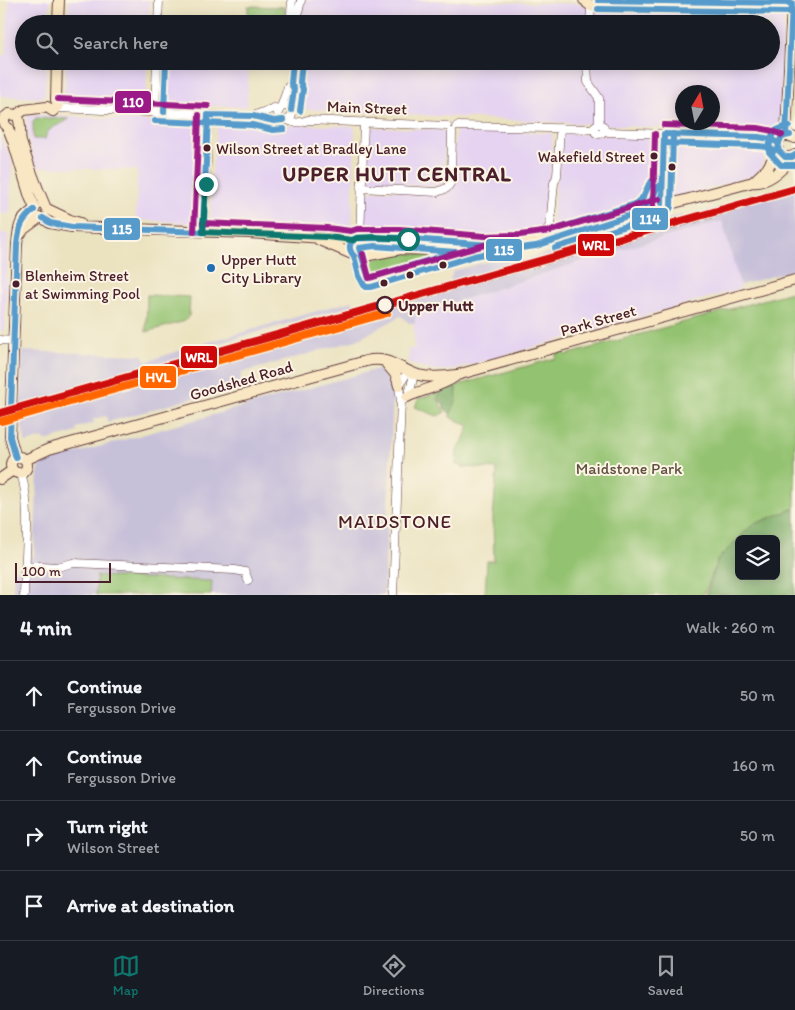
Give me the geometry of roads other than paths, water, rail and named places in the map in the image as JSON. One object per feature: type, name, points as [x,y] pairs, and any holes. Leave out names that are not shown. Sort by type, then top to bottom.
[{"type":"street","points":[[58,15],[59,0]]},
{"type":"street","points":[[158,15],[159,0]]},
{"type":"street","points":[[292,0],[292,15]]},
{"type":"street","points":[[297,15],[301,0]]},
{"type":"street","points":[[590,15],[591,1],[792,1],[790,136],[781,138],[767,169],[752,182]]},
{"type":"street","points":[[4,120],[14,129],[24,110],[47,107],[53,111],[57,104],[57,70]]},
{"type":"street","points":[[155,112],[157,70]]},
{"type":"street","points":[[292,84],[288,87],[278,115],[285,120],[292,116],[294,89],[292,84],[293,70]]},
{"type":"street","points":[[587,70],[588,82],[598,95],[600,102],[599,128]]},
{"type":"street","points":[[57,104],[155,112],[253,116],[274,108],[286,106],[308,120]]},
{"type":"street","points":[[4,120],[12,113],[18,120],[20,140],[37,187],[41,211]]},
{"type":"street","points":[[203,232],[208,115]]},
{"type":"street","name":"Main Street","points":[[253,116],[274,121],[285,120],[293,123],[308,120],[364,122],[447,126],[448,131],[454,129]]},
{"type":"street","points":[[4,120],[30,197],[41,211],[92,227],[358,239],[398,238],[484,245],[552,240],[640,212],[758,182],[769,178],[782,169],[795,155]]},
{"type":"street","points":[[352,255],[349,247],[358,239],[364,122]]},
{"type":"street","points":[[516,244],[543,234],[550,226],[554,183],[557,176],[560,128]]},
{"type":"street","points":[[361,188],[437,192],[447,188],[451,182],[454,129],[599,128],[608,132],[758,137],[771,139],[785,157],[795,155]]},
{"type":"street","points":[[662,207],[664,134]]},
{"type":"street","points":[[640,212],[651,201],[656,188],[662,184]]},
{"type":"street","points":[[0,479],[27,467],[20,459],[10,437],[18,237],[41,211]]},
{"type":"street","points":[[306,236],[359,257],[401,249],[491,252],[520,250],[543,245],[552,240]]},
{"type":"street","points":[[358,239],[365,240],[368,246],[367,253],[364,255]]},
{"type":"street","name":"Park Street","points":[[411,372],[437,377],[457,375],[795,280]]},
{"type":"street","points":[[0,340],[14,341]]},
{"type":"street","points":[[382,359],[394,371],[404,399]]},
{"type":"street","points":[[382,359],[411,372]]},
{"type":"street","name":"Goodshed Road","points":[[20,459],[48,449],[366,360],[382,359]]},
{"type":"street","points":[[399,386],[411,372]]},
{"type":"street","points":[[393,595],[404,399],[411,372]]},
{"type":"street","points":[[404,399],[421,390],[445,384],[457,375]]},
{"type":"street","points":[[17,471],[26,493],[24,595]]},
{"type":"street","points":[[25,565],[57,567],[73,563],[235,570],[245,572],[248,580]]},
{"type":"railway","points":[[0,417],[709,218],[740,209],[785,192]]},
{"type":"place","name":"Wilson Street at Bradley Lane","points":[[207,148]]},
{"type":"place","name":"Wakefield Street","points":[[654,156]]},
{"type":"place","name":"Upper Hutt City Library","points":[[211,268]]},
{"type":"place","name":"Blenheim Street at Swimming Pool","points":[[16,284]]},
{"type":"place","name":"Upper Hutt","points":[[385,305]]},
{"type":"district","name":"UPPER HUTT CENTRAL","points":[[397,174]]},
{"type":"district","name":"MAIDSTONE","points":[[395,521]]},
{"type":"park label","name":"Maidstone Park","points":[[629,468]]}]
